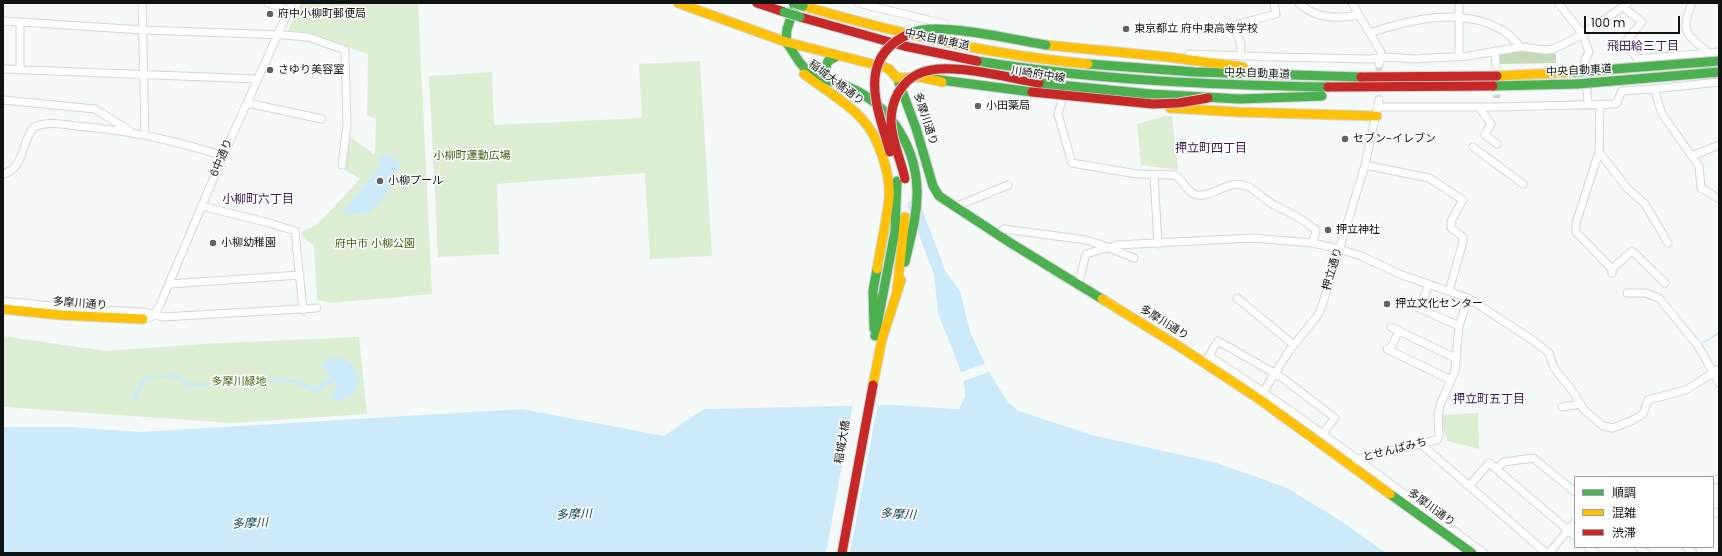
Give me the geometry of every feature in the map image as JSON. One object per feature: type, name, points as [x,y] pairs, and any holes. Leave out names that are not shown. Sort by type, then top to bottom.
[{"type":"main road","points":[[678,3],[786,42],[884,67],[889,69],[897,78]]},
{"type":"main road","name":"中央自動車道","points":[[757,3],[800,17],[908,46],[968,59],[1056,72],[1104,77],[1234,85],[1334,88],[1473,88],[1564,85],[1719,72]]},
{"type":"main road","name":"中央自動車道","points":[[793,3],[913,36],[970,48],[1019,56],[1104,65],[1236,74],[1333,77],[1473,77],[1565,73],[1719,61]]},
{"type":"main road","points":[[786,42],[787,29],[800,5]]},
{"type":"main road","points":[[878,337],[890,260],[897,198],[893,163],[878,113],[873,90],[875,72],[883,53],[899,38],[917,30],[927,28],[952,30],[1046,44],[1262,69],[1297,71],[1565,73]]},
{"type":"main road","name":"稲城大橋通り","points":[[786,42],[806,69],[852,88],[868,97],[884,111],[900,132],[912,158],[917,190],[914,220],[902,277],[878,337]]},
{"type":"main road","name":"稲城大橋通り","points":[[786,42],[789,56],[799,70],[856,112],[865,123],[882,154],[888,183],[887,215],[873,291],[878,337]]},
{"type":"main road","points":[[826,78],[825,70],[828,62],[838,56]]},
{"type":"main road","points":[[897,290],[906,200],[902,163],[892,126],[892,110],[900,89],[919,73],[934,69],[951,69],[1047,84],[1208,98],[1240,99],[1333,95],[1474,94],[1564,85]]},
{"type":"main road","name":"川崎府中線","points":[[897,78],[920,71],[950,72],[1106,100],[1174,108],[1252,113],[1378,108]]},
{"type":"main road","name":"川崎府中線","points":[[897,78],[933,79],[961,87],[1062,100],[1106,100]]},
{"type":"main road","name":"多摩川通り","points":[[897,78],[911,114],[935,190],[939,196],[1078,285],[1206,359],[1261,395],[1355,462],[1472,553]]},
{"type":"main road","points":[[933,79],[1032,92],[1153,104],[1179,103],[1208,98]]},
{"type":"main road","name":"多摩川通り","points":[[3,309],[60,315],[143,319]]},
{"type":"main road","name":"稲城大橋","points":[[835,553],[878,337]]},
{"type":"main road","name":"稲城大橋","points":[[842,553],[878,337]]},
{"type":"street","points":[[142,3],[145,76],[145,135]]},
{"type":"street","points":[[268,3],[289,10]]},
{"type":"street","name":"6中通り","points":[[154,314],[169,284],[246,103],[292,3]]},
{"type":"street","points":[[858,3],[969,29],[1049,42],[1172,54],[1380,60],[1459,56],[1521,47],[1545,50],[1553,49],[1582,33],[1625,5],[1642,22],[1627,40],[1628,48],[1634,52],[1637,59],[1616,104],[1378,108]]},
{"type":"street","points":[[1240,56],[1241,44],[1234,28],[1235,26],[1276,14],[1274,3]]},
{"type":"street","points":[[1299,3],[1316,14],[1332,17],[1359,15]]},
{"type":"street","points":[[1352,3],[1380,52],[1380,60]]},
{"type":"street","points":[[1459,3],[1459,56]]},
{"type":"street","points":[[1558,3],[1582,33],[1589,52],[1586,60],[1588,104]]},
{"type":"street","points":[[1692,3],[1685,22],[1687,34],[1708,53]]},
{"type":"street","points":[[1370,33],[1417,19],[1459,18],[1479,21],[1507,32],[1521,47]]},
{"type":"street","points":[[3,21],[143,30],[278,34],[308,37],[345,50],[347,126],[342,165]]},
{"type":"street","points":[[20,22],[20,70]]},
{"type":"street","points":[[1495,51],[1496,66]]},
{"type":"street","points":[[1637,59],[1719,52]]},
{"type":"street","points":[[3,69],[145,76],[257,79]]},
{"type":"street","points":[[1622,91],[1719,82]]},
{"type":"street","points":[[1654,88],[1662,114],[1699,166],[1701,188],[1719,199]]},
{"type":"street","points":[[1497,98],[1497,107]]},
{"type":"street","points":[[3,100],[95,109],[132,132]]},
{"type":"street","points":[[1062,100],[1058,114],[1072,163],[1108,170],[1177,176],[1192,193],[1197,195],[1212,193],[1231,185],[1244,185],[1253,189],[1273,204],[1300,217],[1316,230],[1313,243]]},
{"type":"street","points":[[246,103],[322,119]]},
{"type":"street","points":[[1600,104],[1599,152],[1576,223],[1576,232],[1612,271],[1632,251],[1665,283]]},
{"type":"street","points":[[1479,107],[1491,124],[1485,135],[1498,144]]},
{"type":"street","name":"押立通り","points":[[1261,395],[1294,345],[1318,316],[1365,165],[1378,108]]},
{"type":"street","points":[[3,174],[11,172],[16,167],[29,133],[34,127],[40,124],[101,128],[132,132],[186,143],[223,156]]},
{"type":"street","points":[[1692,156],[1719,145]]},
{"type":"street","points":[[1473,147],[1523,184]]},
{"type":"street","points":[[1599,152],[1627,188],[1645,204],[1668,243]]},
{"type":"street","points":[[1365,165],[1429,178],[1463,200],[1451,221],[1451,228],[1463,237],[1464,242],[1449,291]]},
{"type":"street","points":[[1154,174],[1158,244]]},
{"type":"street","points":[[954,207],[1008,185]]},
{"type":"street","points":[[201,206],[295,231],[303,310]]},
{"type":"street","points":[[997,234],[1004,229],[1086,240],[1109,247],[1134,258]]},
{"type":"street","points":[[1078,285],[1085,256],[1109,247],[1252,238],[1313,243],[1338,249],[1429,285],[1468,298],[1534,341],[1549,353],[1554,368],[1584,410],[1603,426],[1613,428],[1631,421],[1643,414],[1648,400],[1686,390],[1716,371]]},
{"type":"street","points":[[169,284],[300,275]]},
{"type":"street","points":[[1429,285],[1419,308],[1459,326]]},
{"type":"street","points":[[1627,292],[1646,293],[1659,298],[1716,371],[1719,383]]},
{"type":"street","points":[[1237,298],[1294,345]]},
{"type":"street","name":"とせんばみち","points":[[1355,462],[1437,440],[1439,435],[1438,415],[1457,359],[1459,326],[1468,298]]},
{"type":"street","points":[[3,302],[144,312],[163,317],[317,308]]},
{"type":"street","name":"多摩川通り","points":[[143,319],[154,314]]},
{"type":"street","points":[[1391,327],[1457,359]]},
{"type":"street","points":[[1398,330],[1389,350],[1451,380]]},
{"type":"street","points":[[1206,359],[1218,341],[1275,374],[1335,418],[1323,433]]},
{"type":"street","points":[[1261,395],[1323,433],[1355,462],[1484,553]]},
{"type":"street","points":[[1562,407],[1581,404]]},
{"type":"street","points":[[1421,444],[1548,553],[1574,523]]},
{"type":"street","points":[[1496,469],[1504,462],[1533,458],[1574,491]]},
{"type":"street","points":[[1469,486],[1489,464],[1574,535]]},
{"type":"green space","name":"府中市 小柳公園","points":[[301,3],[418,3],[432,294],[332,303],[317,300],[314,245],[303,238],[301,232],[318,224],[360,179],[345,170],[349,136],[375,155],[376,119],[367,115],[368,54],[306,32],[288,31]]},
{"type":"green space","points":[[1521,50],[1556,54],[1556,63],[1500,64],[1500,54]]},
{"type":"green space","name":"小柳町運動広場","points":[[700,61],[712,256],[650,259],[645,173],[497,184],[499,254],[438,257],[429,76],[492,72],[494,125],[642,118],[639,64]]},
{"type":"green space","points":[[1165,116],[1172,116],[1178,170],[1141,165],[1137,124]]},
{"type":"green space","name":"多摩川緑地","points":[[3,336],[105,351],[201,344],[359,337],[367,414],[232,423],[3,407]]},
{"type":"green space","points":[[1478,413],[1479,449],[1447,441],[1440,415]]},
{"type":"water","name":"小柳プール","points":[[386,153],[401,165],[392,177],[393,186],[369,213],[347,215],[343,211],[381,166],[377,162]]},
{"type":"water","name":"多摩川","points":[[932,253],[960,291],[970,332],[990,374],[1008,402],[1018,411],[1092,435],[1217,463],[1287,488],[1341,521],[1386,553],[3,553],[3,427],[68,427],[141,432],[522,409],[664,436],[704,409],[891,405],[959,409],[965,397],[965,389],[960,369],[938,313]]},
{"type":"water","points":[[335,358],[343,359],[350,363],[356,369],[359,377],[358,386],[353,394],[340,400],[335,400],[331,396],[337,386],[336,382],[329,384],[317,393],[295,383],[282,381],[260,383],[244,381],[226,386],[190,386],[174,377],[150,379],[145,382],[139,391],[136,400],[132,399],[142,379],[171,373],[176,374],[190,383],[227,383],[246,378],[261,380],[282,378],[296,380],[316,388],[324,381],[330,379],[326,368],[322,368],[323,363],[327,360]]},
{"type":"pier","points":[[987,363],[991,371],[961,382],[959,373]]},
{"type":"pier","points":[[878,403],[850,553],[826,553],[853,404]]},
{"type":"waterway","points":[[914,205],[938,268]]},
{"type":"waterway","points":[[1704,342],[1719,333]]},
{"type":"tunnel","points":[[1379,64],[1379,100]]},
{"type":"tunnel","points":[[1496,84],[1497,98]]},
{"type":"traffic: fast","points":[[793,3],[803,6]]},
{"type":"traffic: fast","points":[[786,42],[787,29],[794,9]]},
{"type":"traffic: fast","points":[[784,12],[800,17]]},
{"type":"traffic: fast","points":[[911,33],[923,30],[957,30],[1046,45]]},
{"type":"traffic: fast","points":[[786,42],[800,63],[806,69],[818,77],[846,86],[872,100],[883,110],[901,134],[912,161],[916,175],[917,190],[915,217],[905,262]]},
{"type":"traffic: fast","points":[[826,78],[825,70],[828,61],[837,56]]},
{"type":"traffic: fast","points":[[977,61],[1064,73],[1108,77],[1196,83],[1328,87]]},
{"type":"traffic: fast","points":[[1575,72],[1719,61]]},
{"type":"traffic: fast","points":[[1088,64],[1195,72],[1361,77]]},
{"type":"traffic: fast","points":[[1577,84],[1719,72]]},
{"type":"traffic: fast","points":[[933,79],[1032,92]]},
{"type":"traffic: fast","points":[[899,83],[916,128],[933,186],[939,196],[1009,242],[1102,299]]},
{"type":"traffic: fast","points":[[1039,83],[1150,94]]},
{"type":"traffic: fast","points":[[1493,86],[1577,84]]},
{"type":"traffic: fast","points":[[1150,94],[1240,99],[1322,96]]},
{"type":"traffic: fast","points":[[875,336],[895,231],[897,181]]},
{"type":"traffic: fast","points":[[874,329],[873,291],[877,269]]},
{"type":"traffic: fast","points":[[1390,494],[1472,553]]},
{"type":"traffic: slow","points":[[678,3],[786,42],[884,67],[889,69],[897,78]]},
{"type":"traffic: slow","points":[[803,6],[944,42],[1015,55],[1088,64]]},
{"type":"traffic: slow","points":[[1046,45],[1168,57],[1243,67]]},
{"type":"traffic: slow","points":[[1497,76],[1575,72]]},
{"type":"traffic: slow","points":[[804,74],[842,101],[856,113],[868,127],[879,146],[886,168],[889,199],[877,269]]},
{"type":"traffic: slow","points":[[897,78],[920,77],[942,82]]},
{"type":"traffic: slow","points":[[1170,108],[1237,112],[1377,116]]},
{"type":"traffic: slow","points":[[897,290],[905,217]]},
{"type":"traffic: slow","points":[[873,385],[882,339],[901,280]]},
{"type":"traffic: slow","points":[[1102,299],[1180,347],[1259,399],[1390,494]]},
{"type":"traffic: slow","points":[[3,309],[60,315],[143,319]]},
{"type":"traffic: jam","points":[[757,3],[784,12]]},
{"type":"traffic: jam","points":[[800,17],[904,46],[977,61]]},
{"type":"traffic: jam","points":[[890,152],[876,101],[876,69],[882,55],[893,43],[911,33]]},
{"type":"traffic: jam","points":[[905,179],[893,137],[891,118],[898,93],[912,78],[918,74],[930,70],[960,69],[1039,83]]},
{"type":"traffic: jam","points":[[1361,77],[1497,76]]},
{"type":"traffic: jam","points":[[1328,87],[1493,86]]},
{"type":"traffic: jam","points":[[1032,92],[1153,104],[1179,103],[1208,98]]},
{"type":"traffic: jam","points":[[842,553],[873,385]]},
{"type":"place","name":"府中小柳町郵便局","points":[[270,14]]},
{"type":"place","name":"東京都立 府中東高等学校","points":[[1126,29]]},
{"type":"place","name":"さゆり美容室","points":[[270,70]]},
{"type":"place","name":"小田薬局","points":[[978,106]]},
{"type":"place","name":"セブン-イレブン","points":[[1345,139]]},
{"type":"place","name":"小柳プール","points":[[380,181]]},
{"type":"place","name":"押立神社","points":[[1328,230]]},
{"type":"place","name":"小柳幼稚園","points":[[213,243]]},
{"type":"place","name":"押立文化センター","points":[[1387,304]]},
{"type":"district","name":"飛田給三丁目","points":[[1643,47]]},
{"type":"district","name":"押立町四丁目","points":[[1211,149]]},
{"type":"district","name":"小柳町六丁目","points":[[258,200]]},
{"type":"district","name":"押立町五丁目","points":[[1489,400]]}]
